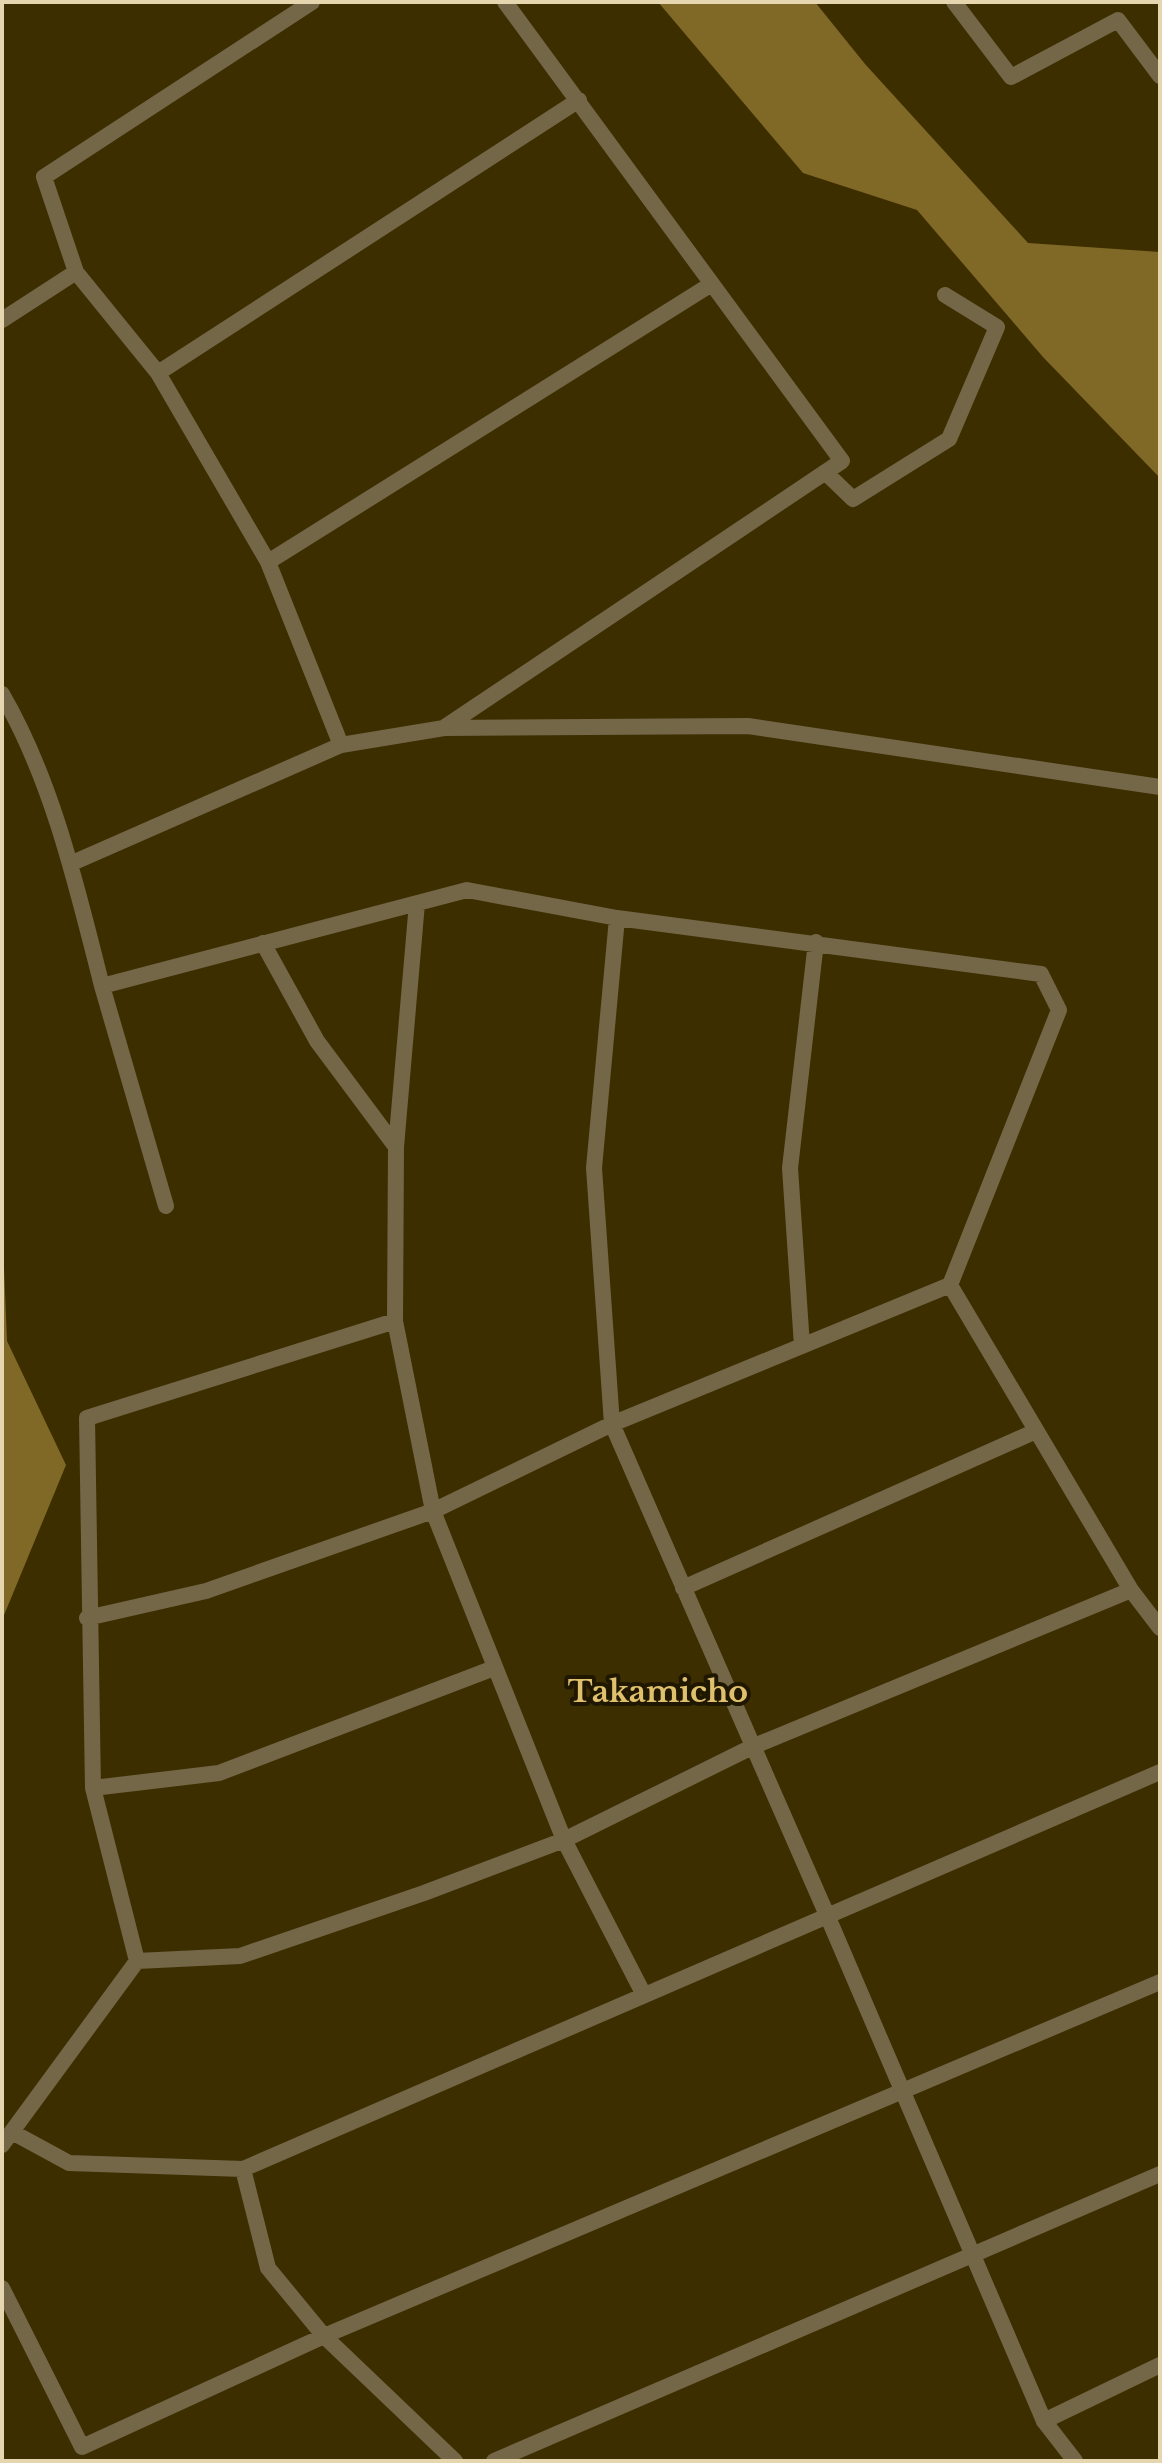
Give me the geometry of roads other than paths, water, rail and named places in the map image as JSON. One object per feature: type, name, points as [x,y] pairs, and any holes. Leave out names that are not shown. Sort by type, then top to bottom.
[{"type":"street","points":[[312,2],[44,177],[76,272],[158,373],[268,562],[341,745]]},
{"type":"street","points":[[444,728],[842,461],[505,2]]},
{"type":"street","points":[[954,2],[1011,77],[1118,20],[1160,76]]},
{"type":"street","points":[[158,373],[579,100]]},
{"type":"street","points":[[2,320],[76,272]]},
{"type":"street","points":[[268,562],[710,285]]},
{"type":"street","points":[[825,472],[853,499],[949,439],[997,327],[945,295]]},
{"type":"street","points":[[2,694],[18,722],[70,864],[166,1206]]},
{"type":"street","points":[[70,864],[341,745],[444,728],[748,726],[1160,787]]},
{"type":"street","points":[[87,1618],[206,1591],[433,1511],[612,1424],[950,1285],[1059,1010],[1041,974],[617,918],[467,890],[102,986]]},
{"type":"street","points":[[417,903],[396,1147],[395,1321],[433,1511],[564,1840],[643,1993]]},
{"type":"street","points":[[617,918],[594,1168],[612,1424],[1044,2421],[1075,2461]]},
{"type":"street","points":[[802,1346],[790,1168],[816,942]]},
{"type":"street","points":[[263,943],[317,1041],[396,1147]]},
{"type":"street","points":[[950,1285],[1131,1590],[1160,1628]]},
{"type":"street","points":[[137,1961],[93,1788],[87,1618],[87,1418],[395,1321]]},
{"type":"street","points":[[683,1588],[1036,1431]]},
{"type":"street","points":[[137,1961],[240,1956],[424,1893],[564,1840],[752,1747],[1131,1590]]},
{"type":"street","points":[[93,1788],[219,1773],[494,1668]]},
{"type":"street","points":[[137,1961],[7,2138],[69,2163],[243,2169],[643,1993],[1160,1772]]},
{"type":"street","points":[[2,2288],[82,2447],[324,2336],[901,2089],[1160,1982]]},
{"type":"street","points":[[243,2169],[268,2268],[324,2336],[455,2461]]},
{"type":"street","points":[[494,2461],[1160,2174]]},
{"type":"street","points":[[1044,2421],[1160,2365]]},
{"type":"district","name":"Takamicho","points":[[658,1692]]}]
